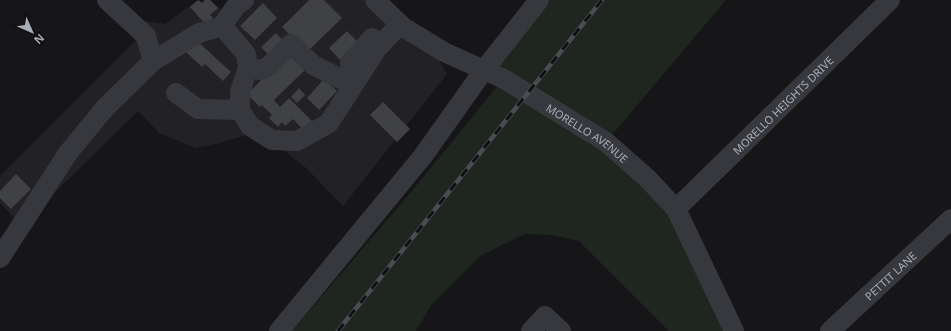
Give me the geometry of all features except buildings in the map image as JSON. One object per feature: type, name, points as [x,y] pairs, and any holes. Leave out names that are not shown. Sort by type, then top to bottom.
[{"type":"street","points":[[107,0],[146,36],[153,61]]},
{"type":"street","points":[[0,258],[68,153],[105,108],[153,61],[199,33],[222,26],[236,6],[244,0]]},
{"type":"street","name":"MORELLO AVENUE","points":[[374,0],[396,20],[444,52],[504,79],[606,142],[648,179],[676,209],[734,331]]},
{"type":"street","points":[[278,331],[422,156],[484,70],[539,0]]},
{"type":"street","name":"MORELLO HEIGHTS DRIVE","points":[[676,209],[890,0]]},
{"type":"street","points":[[222,26],[246,54],[248,68],[240,92],[240,110],[250,126],[272,140],[297,141],[329,123],[396,20]]},
{"type":"street","points":[[248,68],[261,70],[269,66],[291,44],[313,66],[353,85]]},
{"type":"street","points":[[176,93],[198,109],[240,110]]},
{"type":"street","name":"PETTIT LANE","points":[[830,331],[951,220]]},
{"type":"street","points":[[531,331],[545,316],[562,331]]},
{"type":"shaded area","points":[[198,0],[202,3],[205,0],[210,0],[224,12],[236,0],[375,0],[429,43],[447,74],[343,206],[306,168],[271,140],[247,135],[196,148],[159,133],[138,111],[21,226],[0,203],[0,176],[136,40],[138,20],[165,24]]},
{"type":"shaded area","points":[[539,0],[726,0],[606,142],[648,179],[734,331],[669,331],[579,241],[552,235],[525,234],[480,256],[432,304],[416,331],[292,331],[412,191],[503,79],[484,70]]},
{"type":"railway","points":[[338,331],[602,0]]}]
